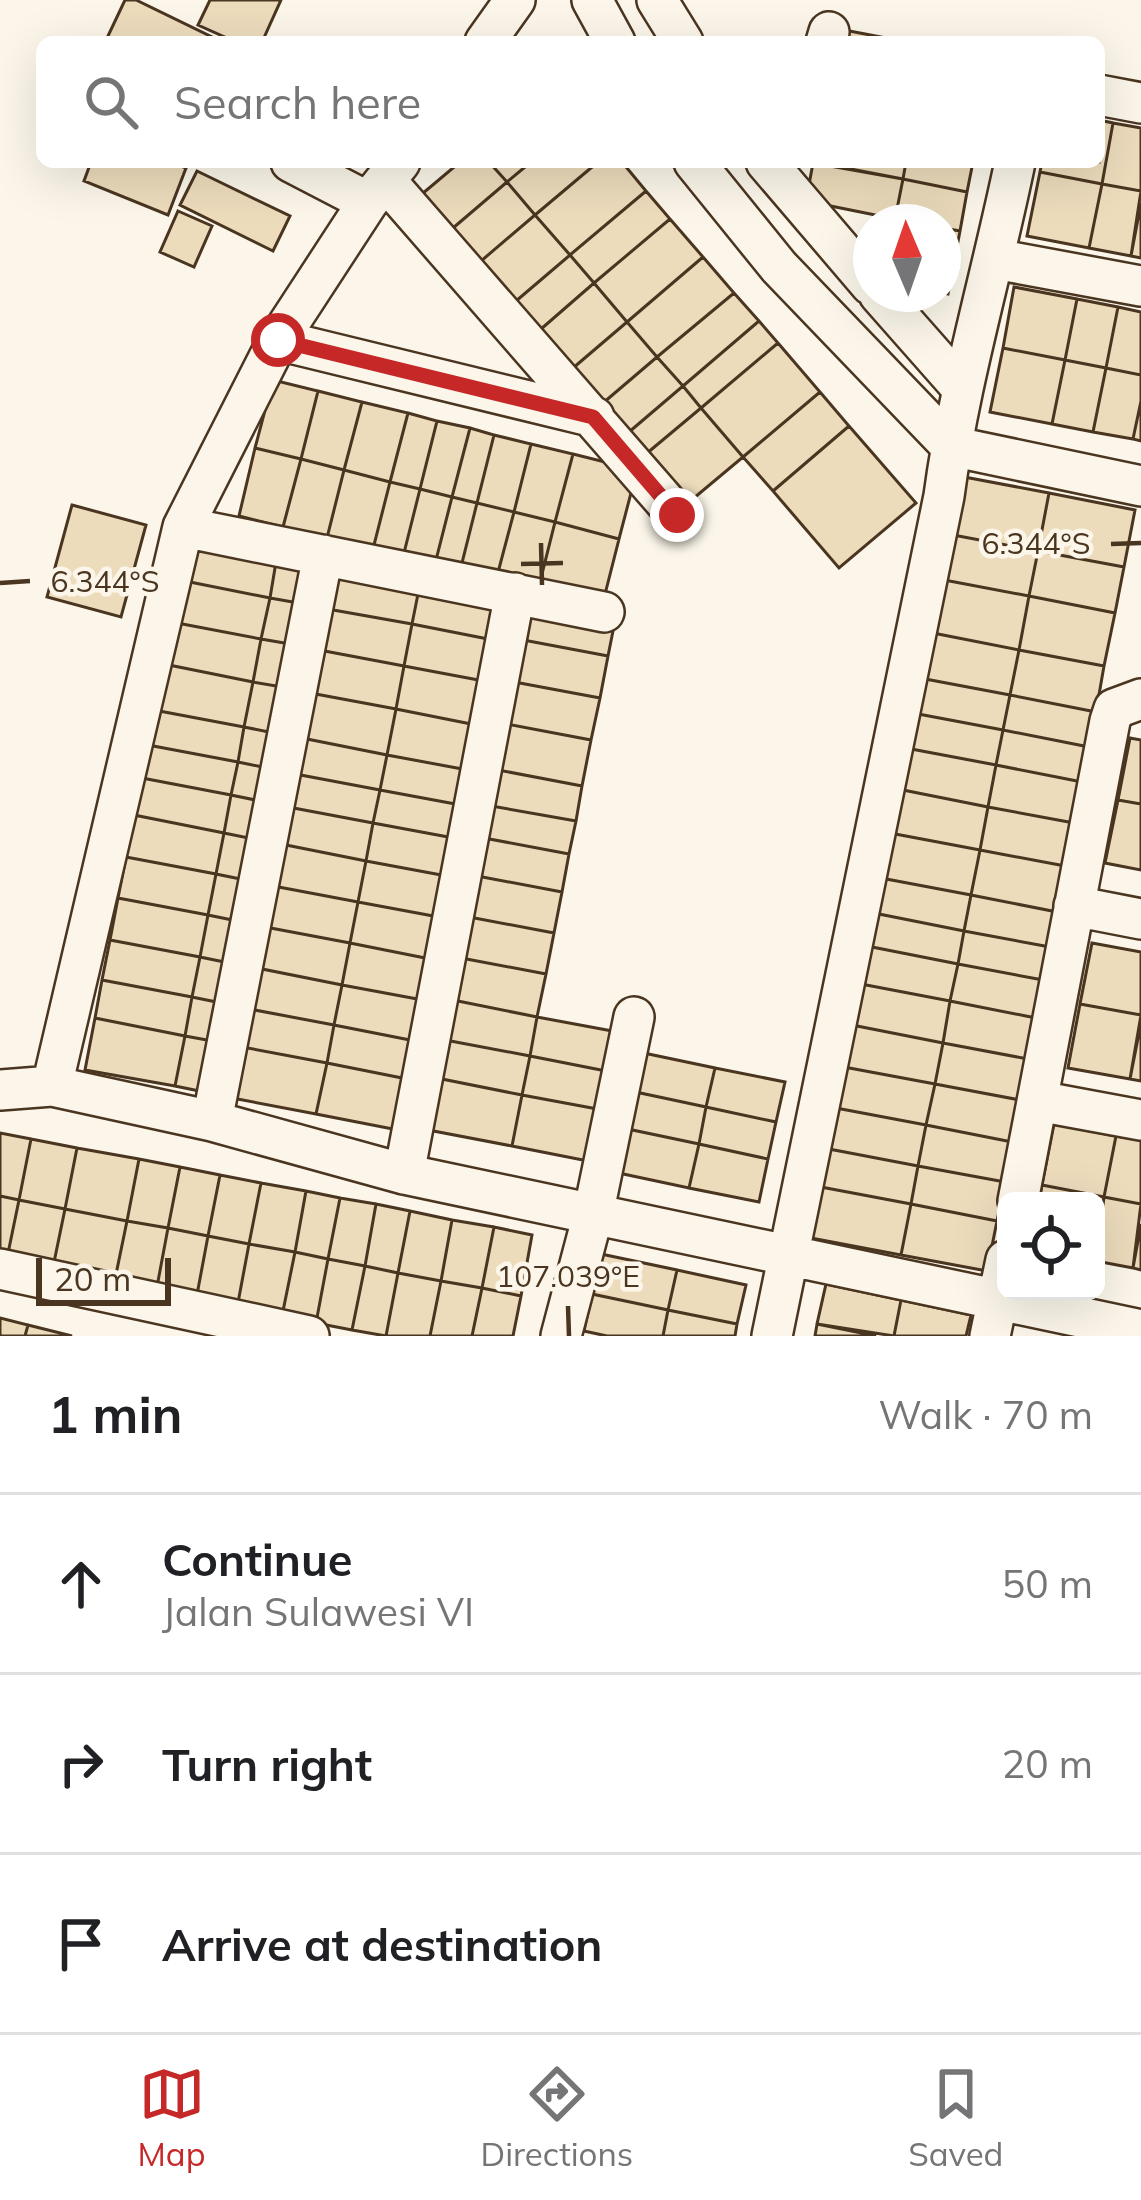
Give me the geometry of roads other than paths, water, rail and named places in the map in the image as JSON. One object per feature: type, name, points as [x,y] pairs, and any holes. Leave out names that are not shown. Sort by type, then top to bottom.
[{"type":"street","points":[[489,36],[515,0]]},
{"type":"street","points":[[592,0],[612,36]]},
{"type":"street","points":[[657,0],[678,36]]},
{"type":"street","points":[[1105,96],[1141,104]]},
{"type":"street","points":[[319,168],[384,182],[677,515]]},
{"type":"street","points":[[699,168],[778,267],[951,446],[1141,486]]},
{"type":"street","points":[[772,1336],[944,496],[961,387],[1014,168]]},
{"type":"street","points":[[780,170],[853,262]]},
{"type":"street","points":[[52,1085],[183,527],[278,340],[384,182]]},
{"type":"street","points":[[994,259],[1141,286]]},
{"type":"street","points":[[895,312],[961,387]]},
{"type":"street","points":[[278,340],[593,417]]},
{"type":"street","points":[[183,527],[604,612]]},
{"type":"street","points":[[212,1121],[323,555]]},
{"type":"street","points":[[404,1174],[515,593]]},
{"type":"street","points":[[1020,1192],[1110,722],[1114,710],[1141,699]]},
{"type":"street","points":[[1074,906],[1141,919]]},
{"type":"street","points":[[561,1336],[593,1215],[634,1017]]},
{"type":"street","points":[[0,1090],[52,1085],[212,1121],[404,1174],[790,1258],[994,1319],[1141,1330]]},
{"type":"street","points":[[1038,1101],[1141,1120]]},
{"type":"street","points":[[0,1269],[309,1336]]}]
